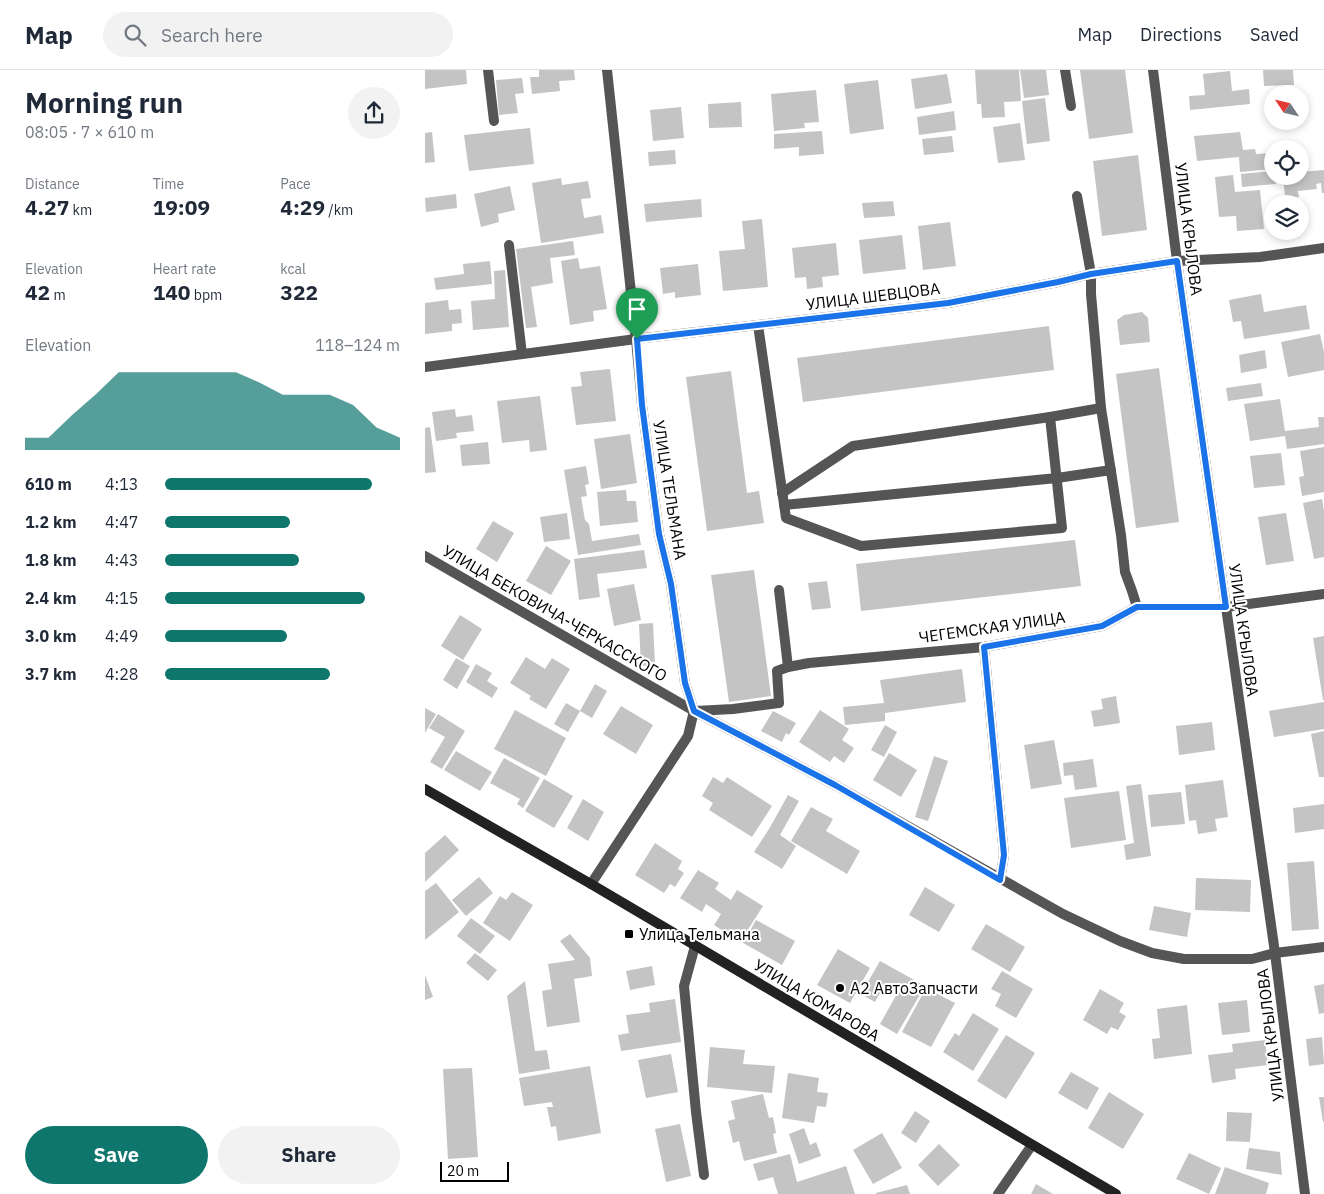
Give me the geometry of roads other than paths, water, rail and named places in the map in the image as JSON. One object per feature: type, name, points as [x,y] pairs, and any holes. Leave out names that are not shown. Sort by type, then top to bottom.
[{"type":"main road","name":"УЛИЦА КОМАРОВА","points":[[425,788],[1116,1194]]},
{"type":"street","points":[[488,70],[494,121]]},
{"type":"street","name":"УЛИЦА ТЕЛЬМАНА","points":[[608,70],[637,339],[642,405],[659,534],[671,584],[685,683],[694,711]]},
{"type":"street","points":[[1065,70],[1071,106]]},
{"type":"street","name":"УЛИЦА КРЫЛОВА","points":[[1153,70],[1177,261],[1275,953],[1305,1194]]},
{"type":"street","points":[[1077,196],[1091,274],[1101,408],[1125,572],[1137,607]]},
{"type":"street","points":[[509,246],[521,354]]},
{"type":"street","name":"УЛИЦА ШЕВЦОВА","points":[[425,367],[637,339],[948,303],[1091,274],[1177,261],[1260,257],[1324,248]]},
{"type":"street","points":[[758,325],[786,518],[861,546],[1062,528],[1050,417]]},
{"type":"street","points":[[782,493],[853,446],[1101,408]]},
{"type":"street","points":[[784,505],[1057,478],[1111,470]]},
{"type":"street","name":"УЛИЦА БЕКОВИЧА-ЧЕРКАССКОГО","points":[[425,556],[694,711],[835,785],[1000,880],[1063,914],[1120,941],[1152,953],[1184,959],[1252,960],[1275,953],[1324,947]]},
{"type":"street","points":[[591,884],[688,736],[694,711],[733,709],[779,703],[777,671],[788,667],[779,590]]},
{"type":"street","name":"ЧЕГЕМСКАЯ УЛИЦА","points":[[788,667],[809,663],[984,647],[1102,626],[1137,607],[1226,607],[1324,594]]},
{"type":"street","points":[[984,647],[1004,855],[1000,880]]},
{"type":"street","points":[[695,946],[684,986],[704,1175]]},
{"type":"street","points":[[998,1194],[1032,1144]]},
{"type":"place","name":"Улица Тельмана","points":[[629,934]]},
{"type":"place","name":"А2 АвтоЗапчасти","points":[[840,988]]}]
